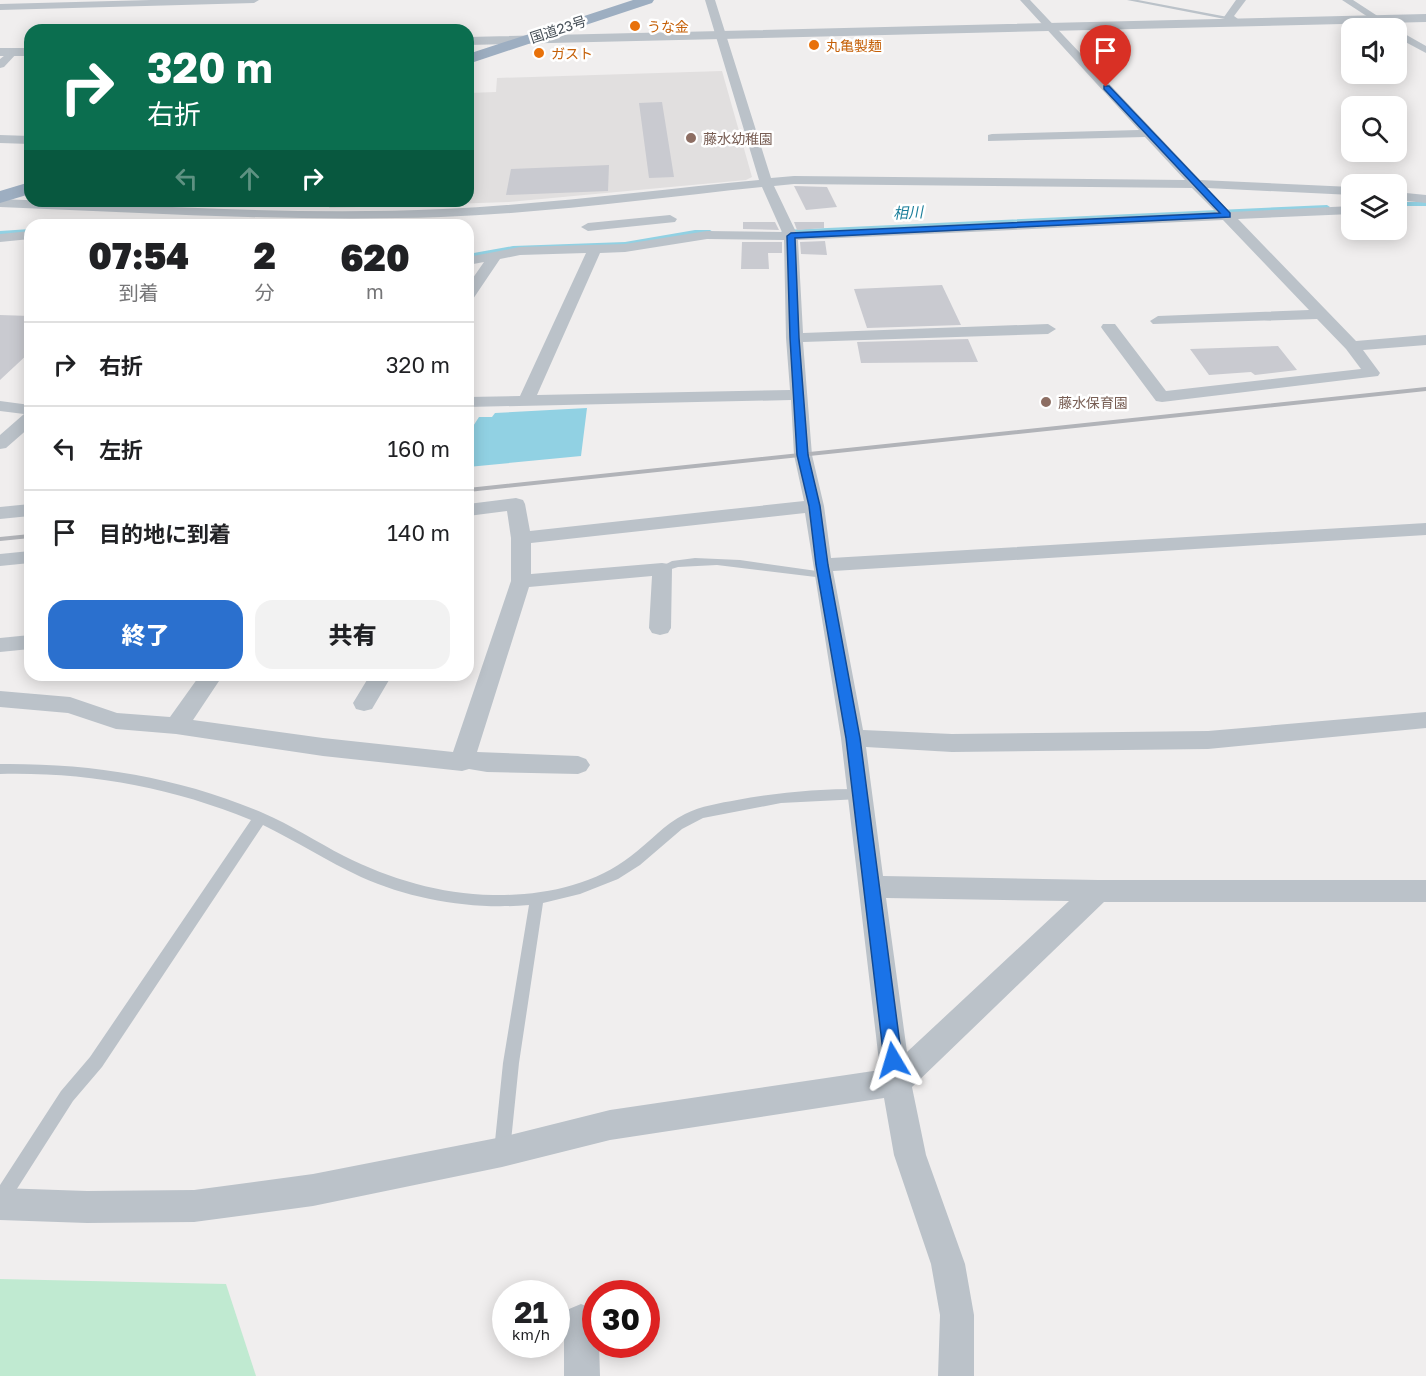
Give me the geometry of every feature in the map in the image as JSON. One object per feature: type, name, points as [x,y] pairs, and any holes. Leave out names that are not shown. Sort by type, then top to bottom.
[{"type":"highway","name":"国道23号","points":[[474,45],[616,0]]},
{"type":"highway","name":"国道23号","points":[[474,57],[647,0]]},
{"type":"highway","points":[[10,203],[24,192]]},
{"type":"street","points":[[0,7],[254,0]]},
{"type":"street","points":[[710,0],[766,182],[790,233],[800,291],[794,338],[803,455],[814,506],[853,738],[896,1082],[910,1155],[948,1264],[957,1315],[956,1376]]},
{"type":"street","points":[[1025,0],[1196,184],[1352,346],[1372,373],[1162,397],[1109,327]]},
{"type":"street","points":[[1233,20],[1241,0]]},
{"type":"street","points":[[1347,0],[1375,18]]},
{"type":"street","points":[[1407,18],[1426,18]]},
{"type":"street","points":[[474,41],[1050,27],[1233,20],[1341,19]]},
{"type":"street","points":[[1407,39],[1426,50]]},
{"type":"street","points":[[0,65],[7,52],[24,52]]},
{"type":"street","points":[[992,138],[1149,133]]},
{"type":"street","points":[[0,139],[24,140]]},
{"type":"street","points":[[257,207],[442,213],[766,182],[859,176],[1196,184],[1341,191]]},
{"type":"street","points":[[632,196],[638,204],[640,215],[638,222]]},
{"type":"street","points":[[1407,197],[1426,199]]},
{"type":"street","points":[[1407,208],[1426,207]]},
{"type":"street","points":[[474,260],[527,251],[625,248],[707,235],[1224,212],[1341,210]]},
{"type":"street","points":[[588,227],[670,219]]},
{"type":"street","points":[[0,238],[24,236]]},
{"type":"street","points":[[526,402],[595,249]]},
{"type":"street","points":[[474,287],[496,255]]},
{"type":"street","points":[[1158,321],[1320,314]]},
{"type":"street","points":[[794,338],[1048,329]]},
{"type":"street","points":[[1352,346],[1426,340]]},
{"type":"street","points":[[474,402],[798,395]]},
{"type":"street","points":[[0,406],[24,409]]},
{"type":"street","points":[[0,444],[24,423]]},
{"type":"street","points":[[0,699],[70,705],[116,721],[176,726],[323,747],[462,762],[521,581],[521,538],[516,504],[474,509]]},
{"type":"street","points":[[521,538],[814,506]]},
{"type":"street","points":[[0,513],[24,511]]},
{"type":"street","points":[[823,570],[1426,529]]},
{"type":"street","points":[[0,560],[24,558]]},
{"type":"street","points":[[521,581],[662,569],[660,628]]},
{"type":"street","points":[[0,645],[24,643]]},
{"type":"street","points":[[176,726],[208,681]]},
{"type":"street","points":[[364,703],[377,681]]},
{"type":"street","points":[[853,738],[952,743],[1208,740],[1426,720]]},
{"type":"street","points":[[463,759],[487,763],[578,765]]},
{"type":"street","points":[[872,887],[1098,891],[1426,891]]},
{"type":"street","points":[[0,1202],[87,1208],[194,1206],[313,1190],[502,1152],[610,1125],[896,1082],[1098,891]]},
{"type":"street","points":[[580,1321],[582,1376]]},
{"type":"lane","points":[[1130,0],[1233,20]]},
{"type":"lane","points":[[662,569],[670,564],[721,561],[823,570]]},
{"type":"lane","points":[[0,769],[49,769],[124,777],[177,788],[260,818],[354,867],[403,885],[447,896],[482,900],[537,899],[584,888],[628,866],[686,819],[700,814],[783,797],[811,794],[860,794]]},
{"type":"lane","points":[[0,1202],[67,1096],[96,1062],[260,818]]},
{"type":"lane","points":[[502,1152],[511,1063],[537,899]]},
{"type":"shaded area","points":[[722,71],[752,177],[746,180],[509,202],[474,203],[474,93],[496,92],[497,78]]},
{"type":"green space","points":[[0,1279],[226,1284],[256,1376],[0,1376]]},
{"type":"water","points":[[587,408],[581,456],[474,466],[474,425],[479,417],[492,417],[495,413]]},
{"type":"building","points":[[662,102],[674,177],[649,178],[639,103]]},
{"type":"building","points":[[609,165],[608,191],[506,195],[511,169]]},
{"type":"building","points":[[794,186],[827,187],[837,207],[806,210]]},
{"type":"building","points":[[743,222],[775,222],[779,230],[743,229]]},
{"type":"building","points":[[794,222],[824,222],[824,228],[797,230]]},
{"type":"building","points":[[825,241],[827,255],[801,254],[800,242]]},
{"type":"building","points":[[742,242],[782,242],[782,253],[768,253],[769,269],[741,269]]},
{"type":"building","points":[[942,285],[961,325],[867,328],[854,289]]},
{"type":"building","points":[[0,315],[24,316],[24,358],[0,380]]},
{"type":"building","points":[[968,339],[978,362],[861,363],[857,342]]},
{"type":"building","points":[[1278,346],[1297,370],[1255,375],[1251,372],[1209,375],[1190,349]]},
{"type":"waterway","name":"相川","points":[[1407,204],[1426,204]]},
{"type":"waterway","name":"相川","points":[[784,232],[1327,207]]},
{"type":"waterway","name":"相川","points":[[0,233],[24,231]]},
{"type":"waterway","name":"相川","points":[[474,255],[513,248],[625,244],[695,232],[710,232]]},
{"type":"railway","points":[[474,489],[1426,389]]},
{"type":"railway","points":[[0,539],[24,537]]},
{"type":"place","name":"うな金","points":[[635,26]]},
{"type":"place","name":"丸亀製麺","points":[[814,45]]},
{"type":"place","name":"ガスト","points":[[539,53]]},
{"type":"place","name":"藤水幼稚園","points":[[691,138]]},
{"type":"place","name":"藤水保育園","points":[[1046,402]]},
{"type":"route","points":[[893,1060],[853,738],[822,565],[814,506],[803,455],[794,338],[791,236],[1227,215],[1106,87]]}]
